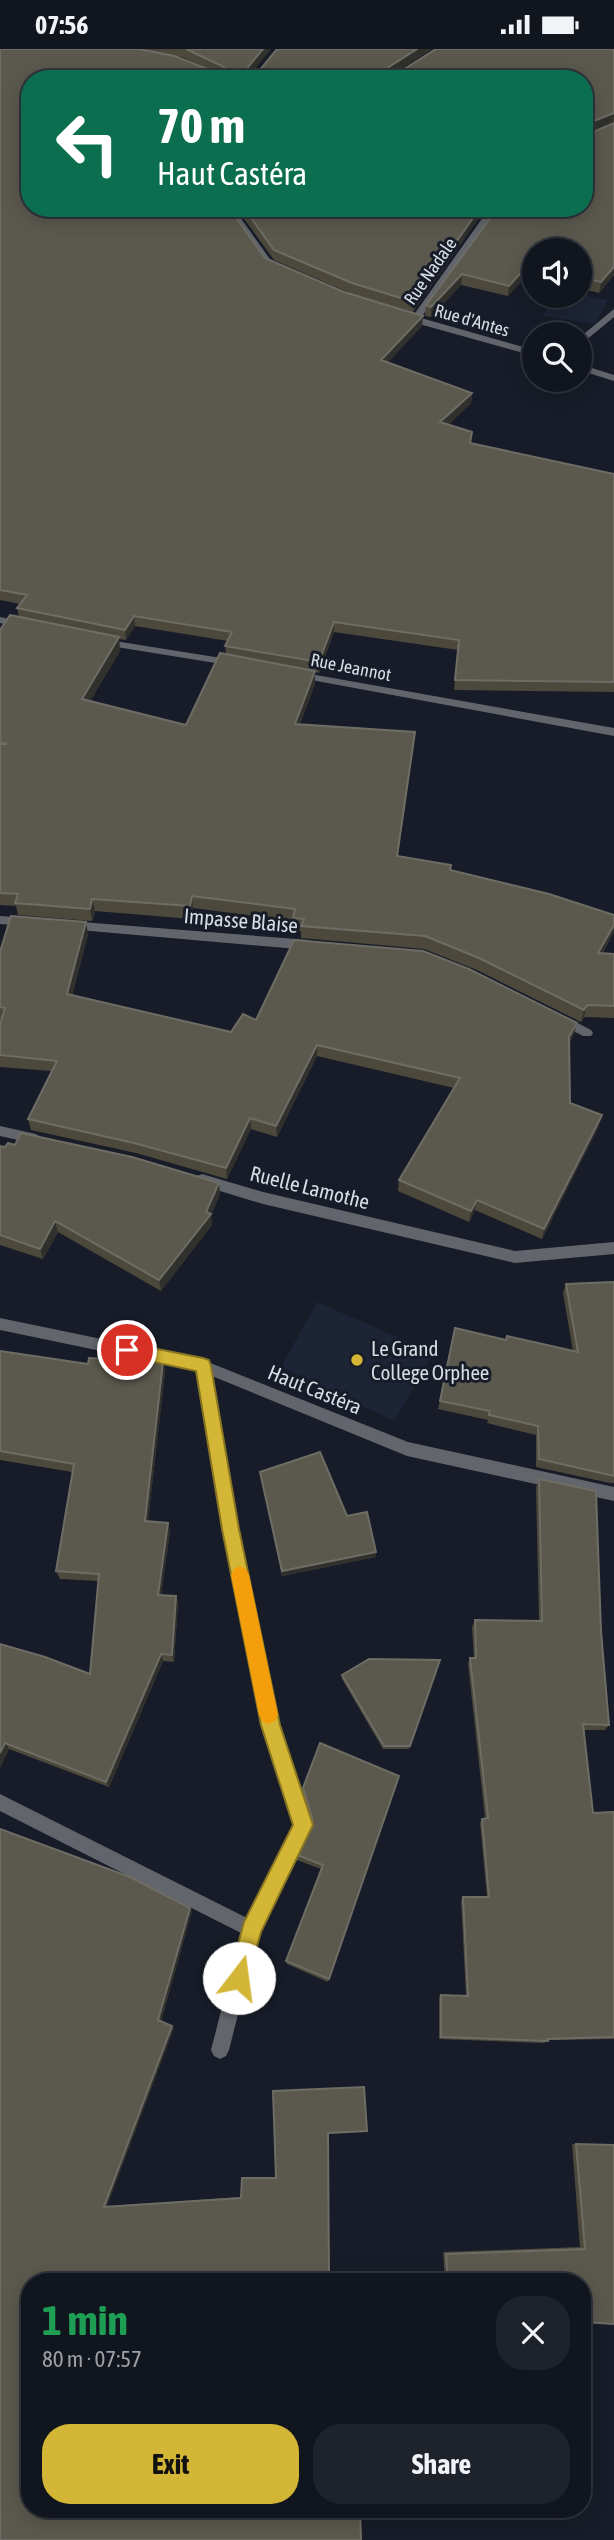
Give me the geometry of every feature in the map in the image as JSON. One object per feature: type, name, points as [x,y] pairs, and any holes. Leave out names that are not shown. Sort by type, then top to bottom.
[{"type":"street","points":[[236,217],[268,264],[291,273]]},
{"type":"street","name":"Rue Nadale","points":[[415,320],[489,217]]},
{"type":"street","points":[[592,331],[614,312]]},
{"type":"street","name":"Rue d'Antes","points":[[393,313],[522,350]]},
{"type":"street","points":[[592,371],[614,379]]},
{"type":"street","points":[[0,620],[40,629]]},
{"type":"street","points":[[93,640],[248,665]]},
{"type":"street","name":"Rue Jeannot","points":[[284,672],[614,732]]},
{"type":"street","name":"Impasse Blaise","points":[[0,920],[322,946]]},
{"type":"street","points":[[552,1016],[587,1033]]},
{"type":"street","points":[[0,1131],[54,1143]]},
{"type":"street","name":"Ruelle Lamothe","points":[[186,1176],[263,1198],[515,1257],[614,1248]]},
{"type":"street","name":"Haut Castéra","points":[[0,1324],[203,1366],[407,1449],[614,1494]]},
{"type":"street","points":[[203,1366],[231,1529],[271,1725],[303,1825],[251,1929],[220,2050]]},
{"type":"street","points":[[0,1802],[251,1929]]},
{"type":"shaded area","points":[[592,297],[608,300],[595,324],[543,316],[547,308],[592,308]]},
{"type":"shaded area","name":"Le Grand College Orphee","points":[[317,1302],[434,1353],[394,1421],[281,1367]]},
{"type":"building","points":[[0,49],[138,49],[175,56],[210,70],[21,70],[21,217],[235,217],[265,258],[344,292],[423,316],[381,360],[472,393],[440,422],[472,432],[470,443],[614,474],[614,682],[455,680],[459,640],[334,622],[319,662],[225,646],[232,632],[134,616],[125,630],[17,608],[27,595],[0,590]]},
{"type":"building","points":[[186,49],[263,49],[248,70],[225,70],[224,67]]},
{"type":"building","points":[[277,49],[417,49],[388,70],[260,70]]},
{"type":"building","points":[[436,49],[614,49],[614,113],[593,121],[593,70],[403,70]]},
{"type":"building","points":[[614,123],[614,267],[601,282],[592,280],[592,238],[522,238],[522,272],[509,286],[462,274],[431,307],[426,305],[491,217],[593,217],[593,132]]},
{"type":"building","points":[[250,217],[474,217],[414,302],[352,283],[274,250]]},
{"type":"building","points":[[10,615],[119,637],[82,699],[186,725],[220,653],[315,671],[295,724],[415,732],[397,856],[451,865],[450,870],[549,894],[614,915],[614,925],[598,953],[614,954],[614,1006],[587,1005],[584,1010],[479,958],[425,936],[301,926],[304,919],[293,918],[295,909],[192,896],[190,906],[92,899],[90,909],[15,903],[18,894],[0,893],[0,744],[7,744],[0,742],[0,630]]},
{"type":"building","points":[[11,916],[86,922],[67,994],[231,1032],[243,1014],[256,1020],[294,940],[423,951],[469,969],[577,1023],[569,1037],[570,1103],[602,1115],[544,1229],[477,1200],[471,1211],[399,1180],[460,1078],[317,1045],[276,1126],[250,1118],[226,1168],[134,1143],[28,1119],[57,1061],[0,1055],[0,1024],[5,1008],[0,1007],[0,952]]},
{"type":"building","points":[[21,1133],[132,1157],[219,1183],[206,1212],[211,1214],[159,1280],[55,1221],[40,1249],[0,1235],[0,1146],[5,1147],[8,1143],[15,1145]]},
{"type":"building","points":[[614,1282],[614,1476],[539,1459],[538,1426],[489,1415],[490,1411],[440,1401],[455,1328],[506,1340],[507,1336],[578,1352],[566,1284]]},
{"type":"building","points":[[0,1351],[88,1364],[89,1358],[163,1362],[145,1521],[168,1523],[158,1595],[176,1596],[172,1655],[161,1654],[106,1782],[5,1743],[0,1753],[0,1644],[90,1674],[99,1574],[56,1571],[74,1464],[0,1451]]},
{"type":"building","points":[[320,1452],[347,1516],[367,1512],[376,1552],[282,1571],[260,1472]]},
{"type":"building","points":[[539,1479],[596,1491],[601,1631],[609,1725],[583,1724],[593,1813],[614,1812],[614,2037],[547,2039],[548,2041],[441,2037],[441,1995],[468,1996],[463,1897],[489,1897],[482,1819],[488,1818],[470,1658],[476,1658],[475,1620],[542,1621]]},
{"type":"building","points":[[369,1659],[440,1660],[410,1746],[384,1746],[342,1675]]},
{"type":"building","points":[[320,1743],[399,1776],[329,1979],[286,1961],[323,1865],[297,1855],[313,1821],[303,1788]]},
{"type":"building","points":[[0,1829],[130,1877],[190,1908],[158,2020],[172,2026],[104,2207],[241,2198],[242,2178],[276,2178],[273,2091],[364,2087],[367,2131],[328,2133],[329,2273],[21,2273],[21,2518],[360,2518],[361,2540],[0,2540]]},
{"type":"building","points":[[576,2144],[614,2145],[614,2324],[591,2323],[591,2273],[447,2273],[446,2254],[585,2249]]},
{"type":"slow traffic","points":[[240,1575],[268,1715]]},
{"type":"place","name":"Le Grand College Orphee","points":[[357,1360]]},
{"type":"route","points":[[127,1350],[203,1366],[231,1529],[271,1725],[303,1825],[251,1929],[239,1978]]}]
